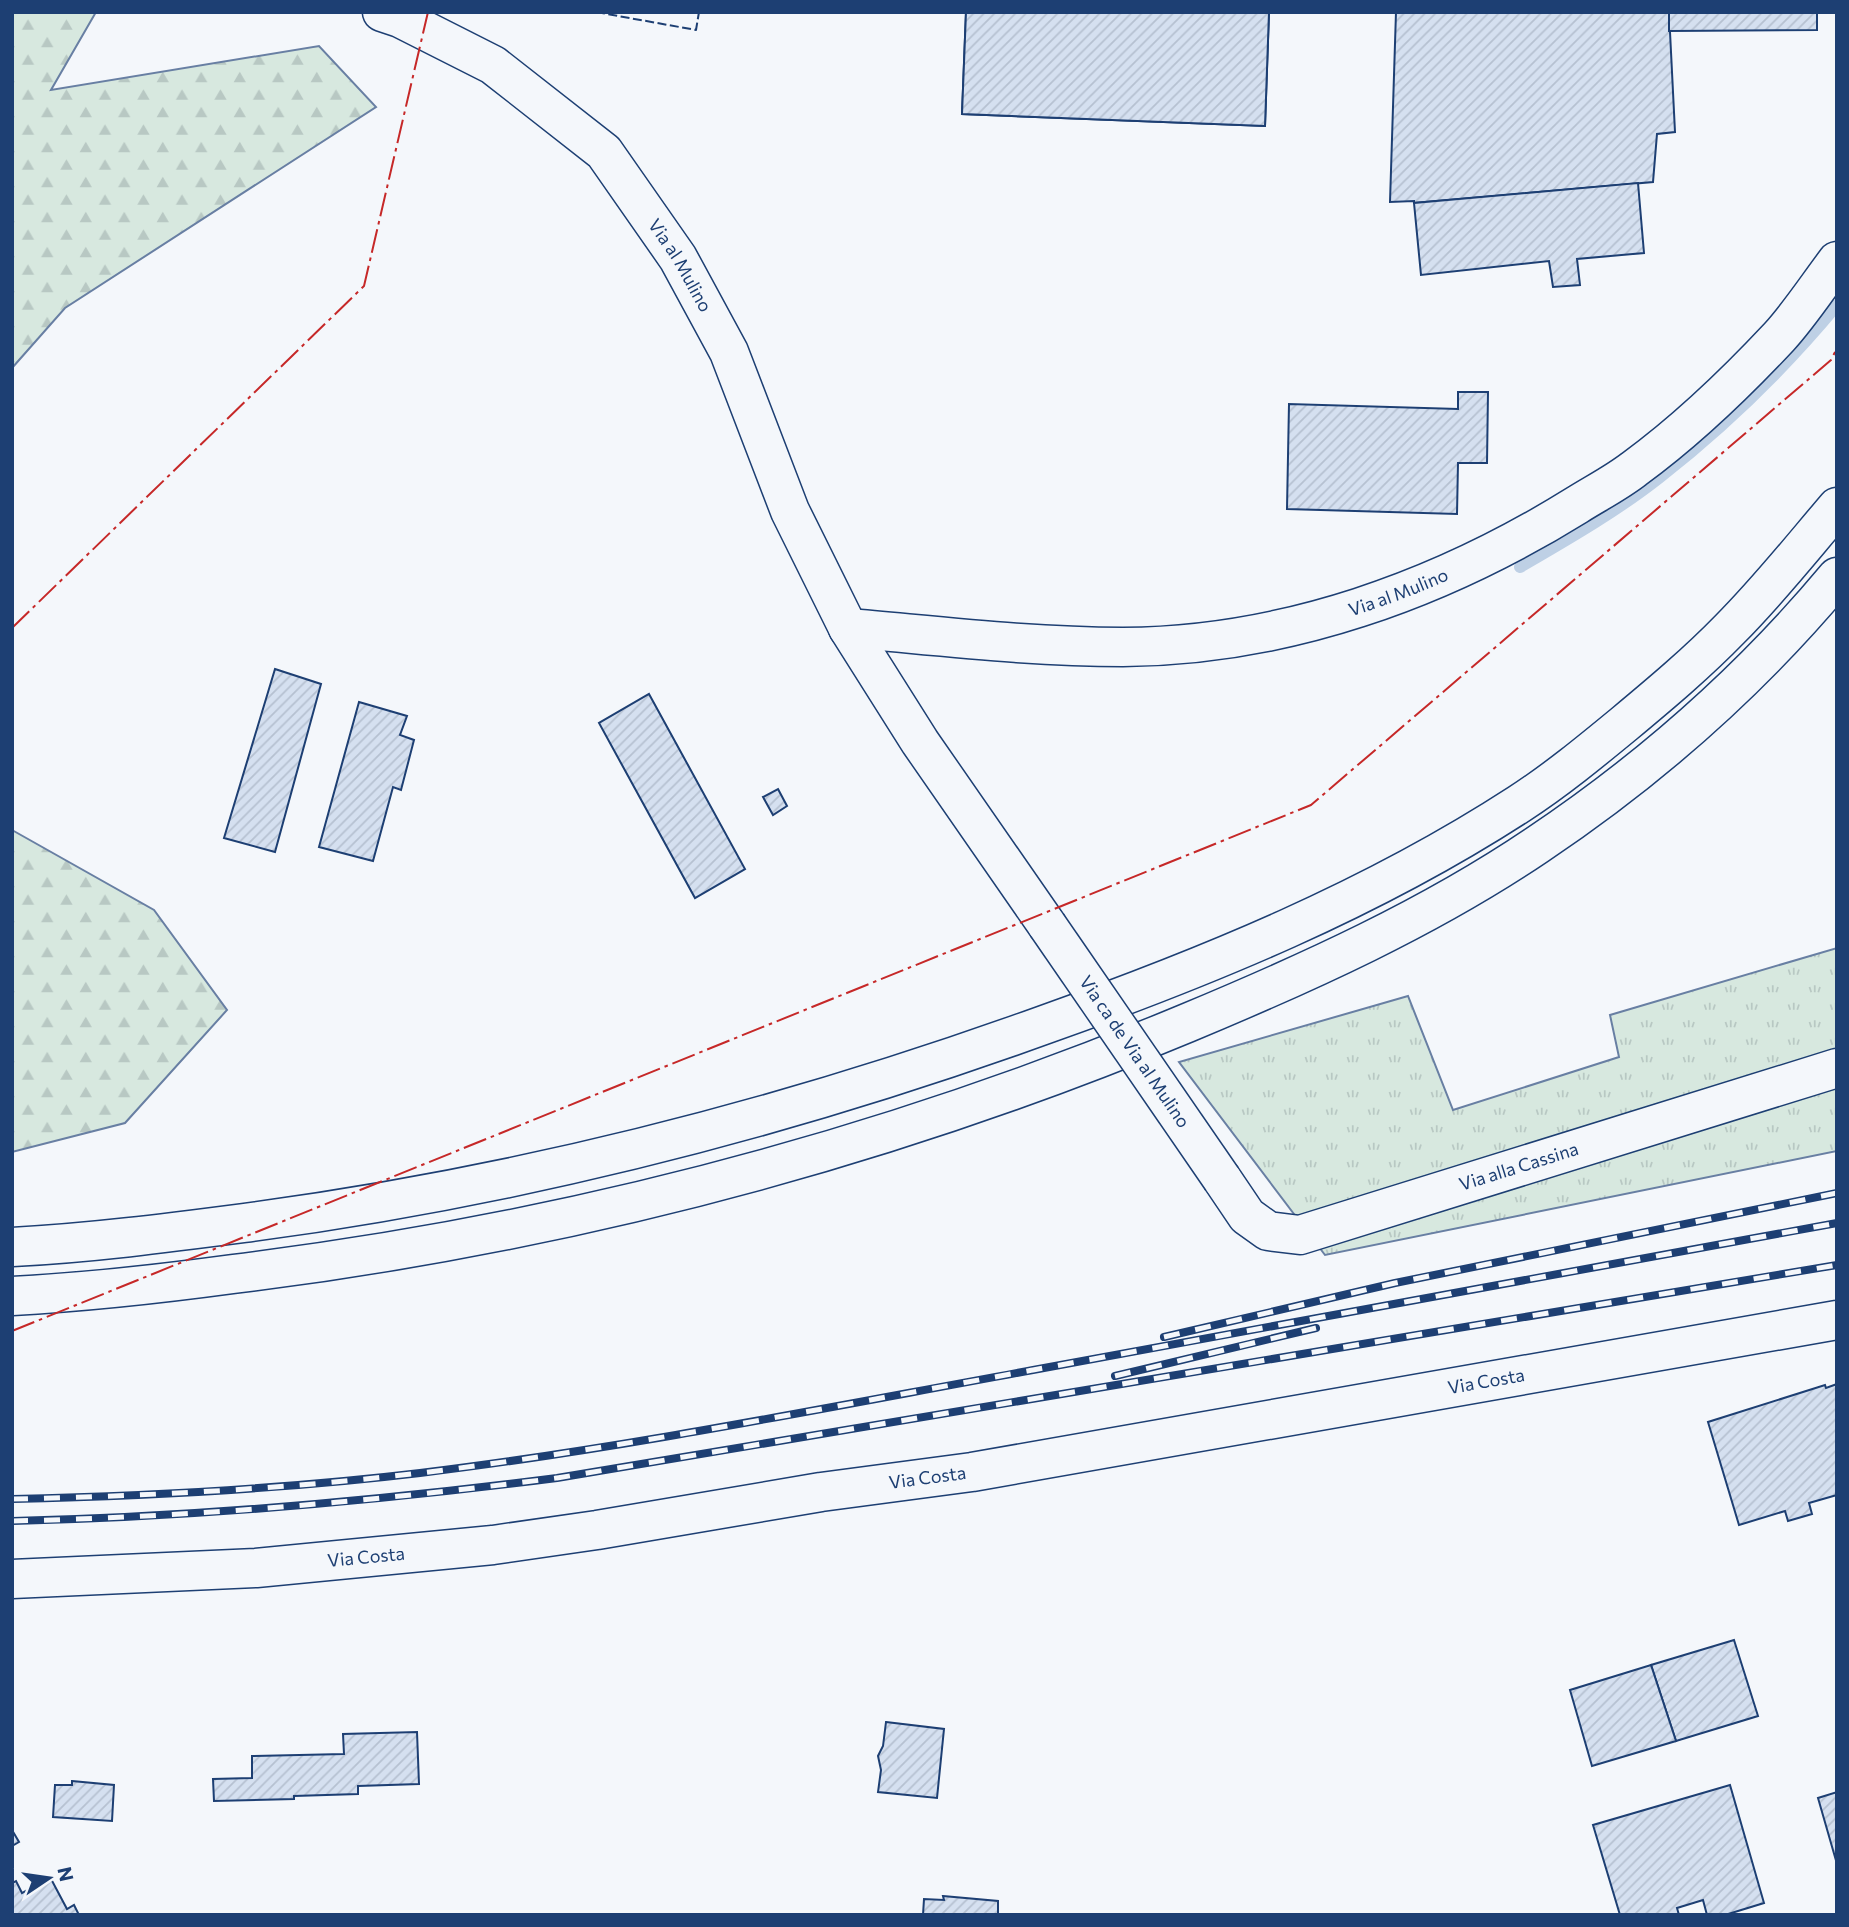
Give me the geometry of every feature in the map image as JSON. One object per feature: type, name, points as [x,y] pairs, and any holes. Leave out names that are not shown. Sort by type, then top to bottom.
[{"type":"main road","name":"Via al Mulino","points":[[382,12],[400,18],[492,65],[604,152],[678,258],[729,352],[790,512],[848,628],[920,742],[1047,925]]},
{"type":"main road","name":"Via al Mulino","points":[[848,628],[1032,644],[1124,647],[1213,640],[1286,629],[1360,608],[1443,575],[1524,538],[1634,470],[1703,411],[1781,335],[1837,261]]},
{"type":"main road","points":[[12,1247],[181,1231],[345,1209],[507,1178],[678,1140],[861,1088],[1150,988],[1331,910],[1396,876],[1522,802],[1595,748],[1729,630],[1837,507]]},
{"type":"main road","points":[[12,1296],[89,1292],[338,1261],[509,1230],[691,1189],[894,1131],[1101,1059],[1238,1002],[1371,940],[1535,847],[1658,754],[1726,695],[1776,646],[1837,577]]},
{"type":"main road","name":"Via ca de Via al Mulino","points":[[1047,925],[1222,1179]]},
{"type":"main road","name":"Via alla Cassina","points":[[1222,1179],[1247,1216],[1268,1231],[1300,1235],[1837,1068]]},
{"type":"main road","name":"Via Costa","points":[[12,1579],[256,1568],[493,1545],[571,1534],[821,1492],[972,1472],[1837,1320]]},
{"type":"green space","points":[[12,12],[96,12],[51,90],[319,46],[376,107],[65,308],[12,368]]},
{"type":"green space","points":[[12,830],[154,910],[227,1010],[125,1123],[12,1152]]},
{"type":"green space","points":[[1837,948],[1837,1151],[1325,1255],[1179,1062],[1408,996],[1453,1110],[1619,1057],[1610,1015]]},
{"type":"building","points":[[966,12],[1099,12],[1185,16],[1185,12],[1269,12],[1265,126],[962,114]]},
{"type":"building","points":[[966,12],[1269,12],[1265,126],[962,114]]},
{"type":"building","points":[[1396,12],[1669,12],[1675,132],[1657,134],[1653,182],[1414,203],[1390,202]]},
{"type":"building","points":[[1669,12],[1817,12],[1817,30],[1669,31]]},
{"type":"building","points":[[1638,183],[1644,253],[1577,259],[1580,285],[1553,287],[1549,261],[1421,275],[1414,203]]},
{"type":"building","points":[[1458,392],[1488,392],[1487,463],[1458,463],[1457,514],[1287,509],[1289,404],[1458,409]]},
{"type":"building","points":[[275,669],[321,684],[275,852],[224,838]]},
{"type":"building","points":[[649,694],[745,869],[695,898],[599,723]]},
{"type":"building","points":[[359,702],[407,716],[400,735],[414,740],[401,790],[393,787],[373,861],[319,847]]},
{"type":"building","points":[[778,789],[787,806],[773,815],[763,797]]},
{"type":"building","points":[[1837,1384],[1837,1495],[1809,1503],[1812,1514],[1788,1521],[1785,1511],[1739,1525],[1708,1422],[1825,1385],[1826,1388]]},
{"type":"building","points":[[1734,1640],[1758,1716],[1676,1741],[1651,1665]]},
{"type":"building","points":[[1651,1665],[1676,1741],[1592,1766],[1570,1690]]},
{"type":"building","points":[[886,1722],[944,1729],[937,1798],[878,1792],[881,1770],[878,1756],[883,1746]]},
{"type":"building","points":[[417,1732],[419,1784],[358,1786],[358,1794],[214,1801],[213,1779],[252,1778],[252,1756],[344,1754],[343,1734]]},
{"type":"building","points":[[72,1781],[114,1785],[112,1821],[53,1817],[55,1785],[72,1785]]},
{"type":"building","points":[[1730,1785],[1764,1903],[1725,1915],[1707,1915],[1703,1900],[1677,1908],[1679,1915],[1620,1915],[1593,1825]]},
{"type":"building","points":[[1837,1792],[1837,1864],[1818,1798]]},
{"type":"building","points":[[12,1830],[19,1842],[12,1846]]},
{"type":"building","points":[[50,1877],[67,1909],[74,1905],[79,1915],[12,1915],[12,1883],[16,1881],[22,1893]]},
{"type":"building","points":[[943,1896],[998,1901],[998,1915],[923,1915],[924,1899],[944,1900]]},
{"type":"waterway","points":[[1520,567],[1609,513],[1684,458],[1775,374],[1837,305]]},
{"type":"railway","points":[[1164,1337],[1395,1283],[1837,1193]]},
{"type":"railway","points":[[12,1499],[165,1494],[318,1483],[420,1473],[574,1452],[1837,1223]]},
{"type":"railway","points":[[12,1521],[285,1507],[557,1478],[1837,1265]]},
{"type":"railway","points":[[1115,1376],[1316,1328]]},
{"type":"fence","points":[[596,12],[696,30],[699,12]]},
{"type":"power","points":[[12,628],[364,286],[428,12]]},
{"type":"power","points":[[12,1331],[1311,805],[1831,360],[1837,348]]}]
